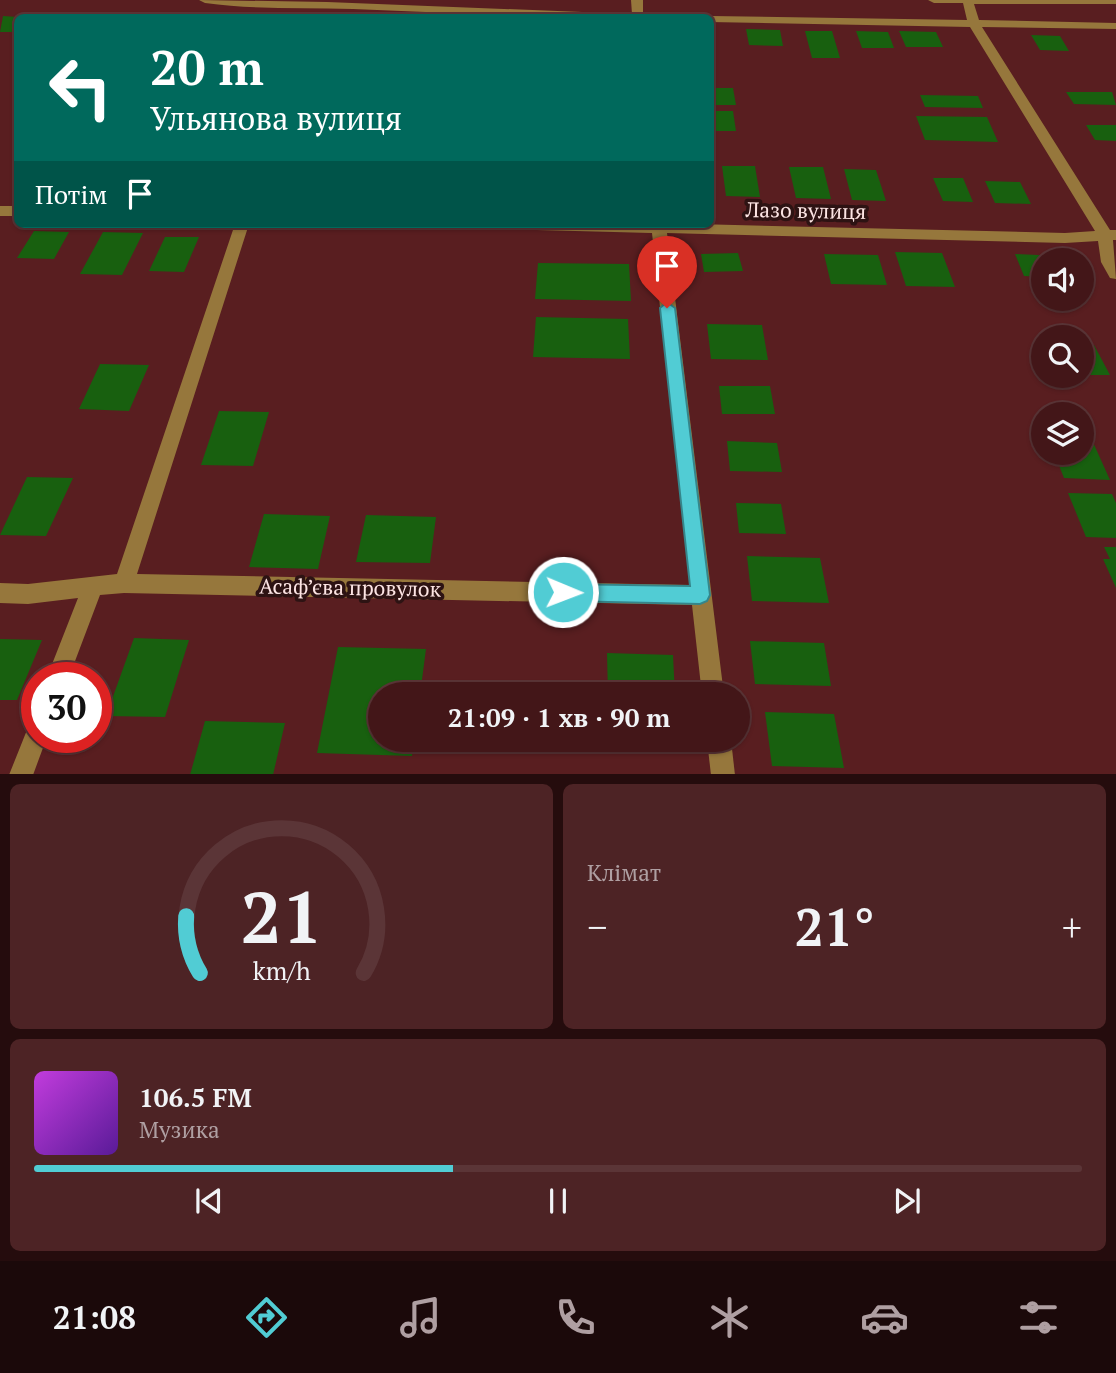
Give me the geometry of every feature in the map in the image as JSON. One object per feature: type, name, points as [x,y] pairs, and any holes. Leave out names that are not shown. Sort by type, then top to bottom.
[{"type":"street","points":[[205,0],[250,6],[329,3],[572,14]]},
{"type":"street","points":[[934,0],[1116,1]]},
{"type":"street","points":[[968,0],[974,24],[1110,235],[1109,262],[1116,274]]},
{"type":"street","points":[[714,19],[1116,26]]},
{"type":"street","points":[[124,583],[241,228]]},
{"type":"street","points":[[658,228],[711,682]]},
{"type":"street","name":"Лазо вулиця","points":[[695,228],[1065,238],[1110,235]]},
{"type":"street","name":"Асаф’єва провулок","points":[[0,593],[27,594],[124,583],[700,595]]},
{"type":"street","points":[[64,662],[93,587]]},
{"type":"street","points":[[720,752],[723,774]]},
{"type":"street","points":[[21,774],[29,753]]},
{"type":"building","points":[[3,16],[14,17],[14,32],[0,32]]},
{"type":"building","points":[[746,29],[780,30],[783,46],[749,45]]},
{"type":"building","points":[[805,31],[832,31],[840,58],[812,58]]},
{"type":"building","points":[[856,31],[888,32],[894,48],[862,48]]},
{"type":"building","points":[[899,31],[936,32],[943,47],[906,47]]},
{"type":"building","points":[[1031,35],[1060,36],[1069,51],[1040,50]]},
{"type":"building","points":[[714,88],[733,88],[736,105],[714,105]]},
{"type":"building","points":[[1066,92],[1112,92],[1116,105],[1074,104]]},
{"type":"building","points":[[920,95],[978,96],[983,108],[925,107]]},
{"type":"building","points":[[714,111],[733,111],[736,131],[714,131]]},
{"type":"building","points":[[916,116],[987,117],[998,142],[925,140]]},
{"type":"building","points":[[1086,125],[1116,125],[1116,141],[1095,140]]},
{"type":"building","points":[[722,166],[755,166],[760,197],[726,196]]},
{"type":"building","points":[[789,167],[823,167],[831,199],[796,198]]},
{"type":"building","points":[[844,169],[876,170],[886,201],[852,200]]},
{"type":"building","points":[[933,178],[963,178],[973,202],[943,201]]},
{"type":"building","points":[[985,181],[1020,182],[1031,204],[995,203]]},
{"type":"building","points":[[34,231],[69,232],[54,259],[17,258]]},
{"type":"building","points":[[103,232],[143,233],[122,275],[80,274]]},
{"type":"building","points":[[165,237],[199,237],[184,272],[149,271]]},
{"type":"building","points":[[895,252],[942,253],[955,287],[906,286]]},
{"type":"building","points":[[738,253],[743,271],[704,272],[701,254]]},
{"type":"building","points":[[824,254],[878,255],[887,285],[831,284]]},
{"type":"building","points":[[1015,254],[1031,255],[1031,276],[1024,276]]},
{"type":"building","points":[[538,263],[629,264],[631,301],[535,299]]},
{"type":"building","points":[[536,317],[628,319],[630,359],[533,357]]},
{"type":"building","points":[[707,324],[762,325],[768,360],[711,359]]},
{"type":"building","points":[[1094,345],[1110,375],[1094,375]]},
{"type":"building","points":[[100,364],[149,365],[129,411],[79,409]]},
{"type":"building","points":[[719,386],[770,386],[775,414],[722,414]]},
{"type":"building","points":[[219,411],[269,412],[253,466],[201,465]]},
{"type":"building","points":[[727,441],[777,443],[782,472],[730,471]]},
{"type":"building","points":[[1094,444],[1110,480],[1064,478],[1059,465],[1094,465]]},
{"type":"building","points":[[27,477],[73,478],[46,536],[0,535]]},
{"type":"building","points":[[1068,493],[1112,494],[1116,503],[1116,538],[1086,537]]},
{"type":"building","points":[[736,503],[781,504],[786,534],[739,533]]},
{"type":"building","points":[[264,514],[330,516],[318,569],[249,567]]},
{"type":"building","points":[[366,515],[436,517],[430,563],[356,562]]},
{"type":"building","points":[[1104,547],[1116,547],[1116,588],[1103,559],[1110,559]]},
{"type":"building","points":[[747,556],[820,558],[829,603],[752,601]]},
{"type":"building","points":[[134,638],[189,640],[165,717],[112,716],[112,699]]},
{"type":"building","points":[[0,639],[42,640],[33,662],[21,662],[21,690],[17,700],[0,700]]},
{"type":"building","points":[[750,641],[824,643],[831,686],[755,684]]},
{"type":"building","points":[[338,647],[426,649],[422,682],[368,682],[368,752],[412,752],[412,756],[317,753]]},
{"type":"building","points":[[607,653],[673,655],[674,682],[608,682]]},
{"type":"building","points":[[765,712],[834,714],[844,768],[772,766]]},
{"type":"building","points":[[205,721],[285,723],[273,774],[190,774]]},
{"type":"route","points":[[563,592],[700,595],[667,308]]}]
